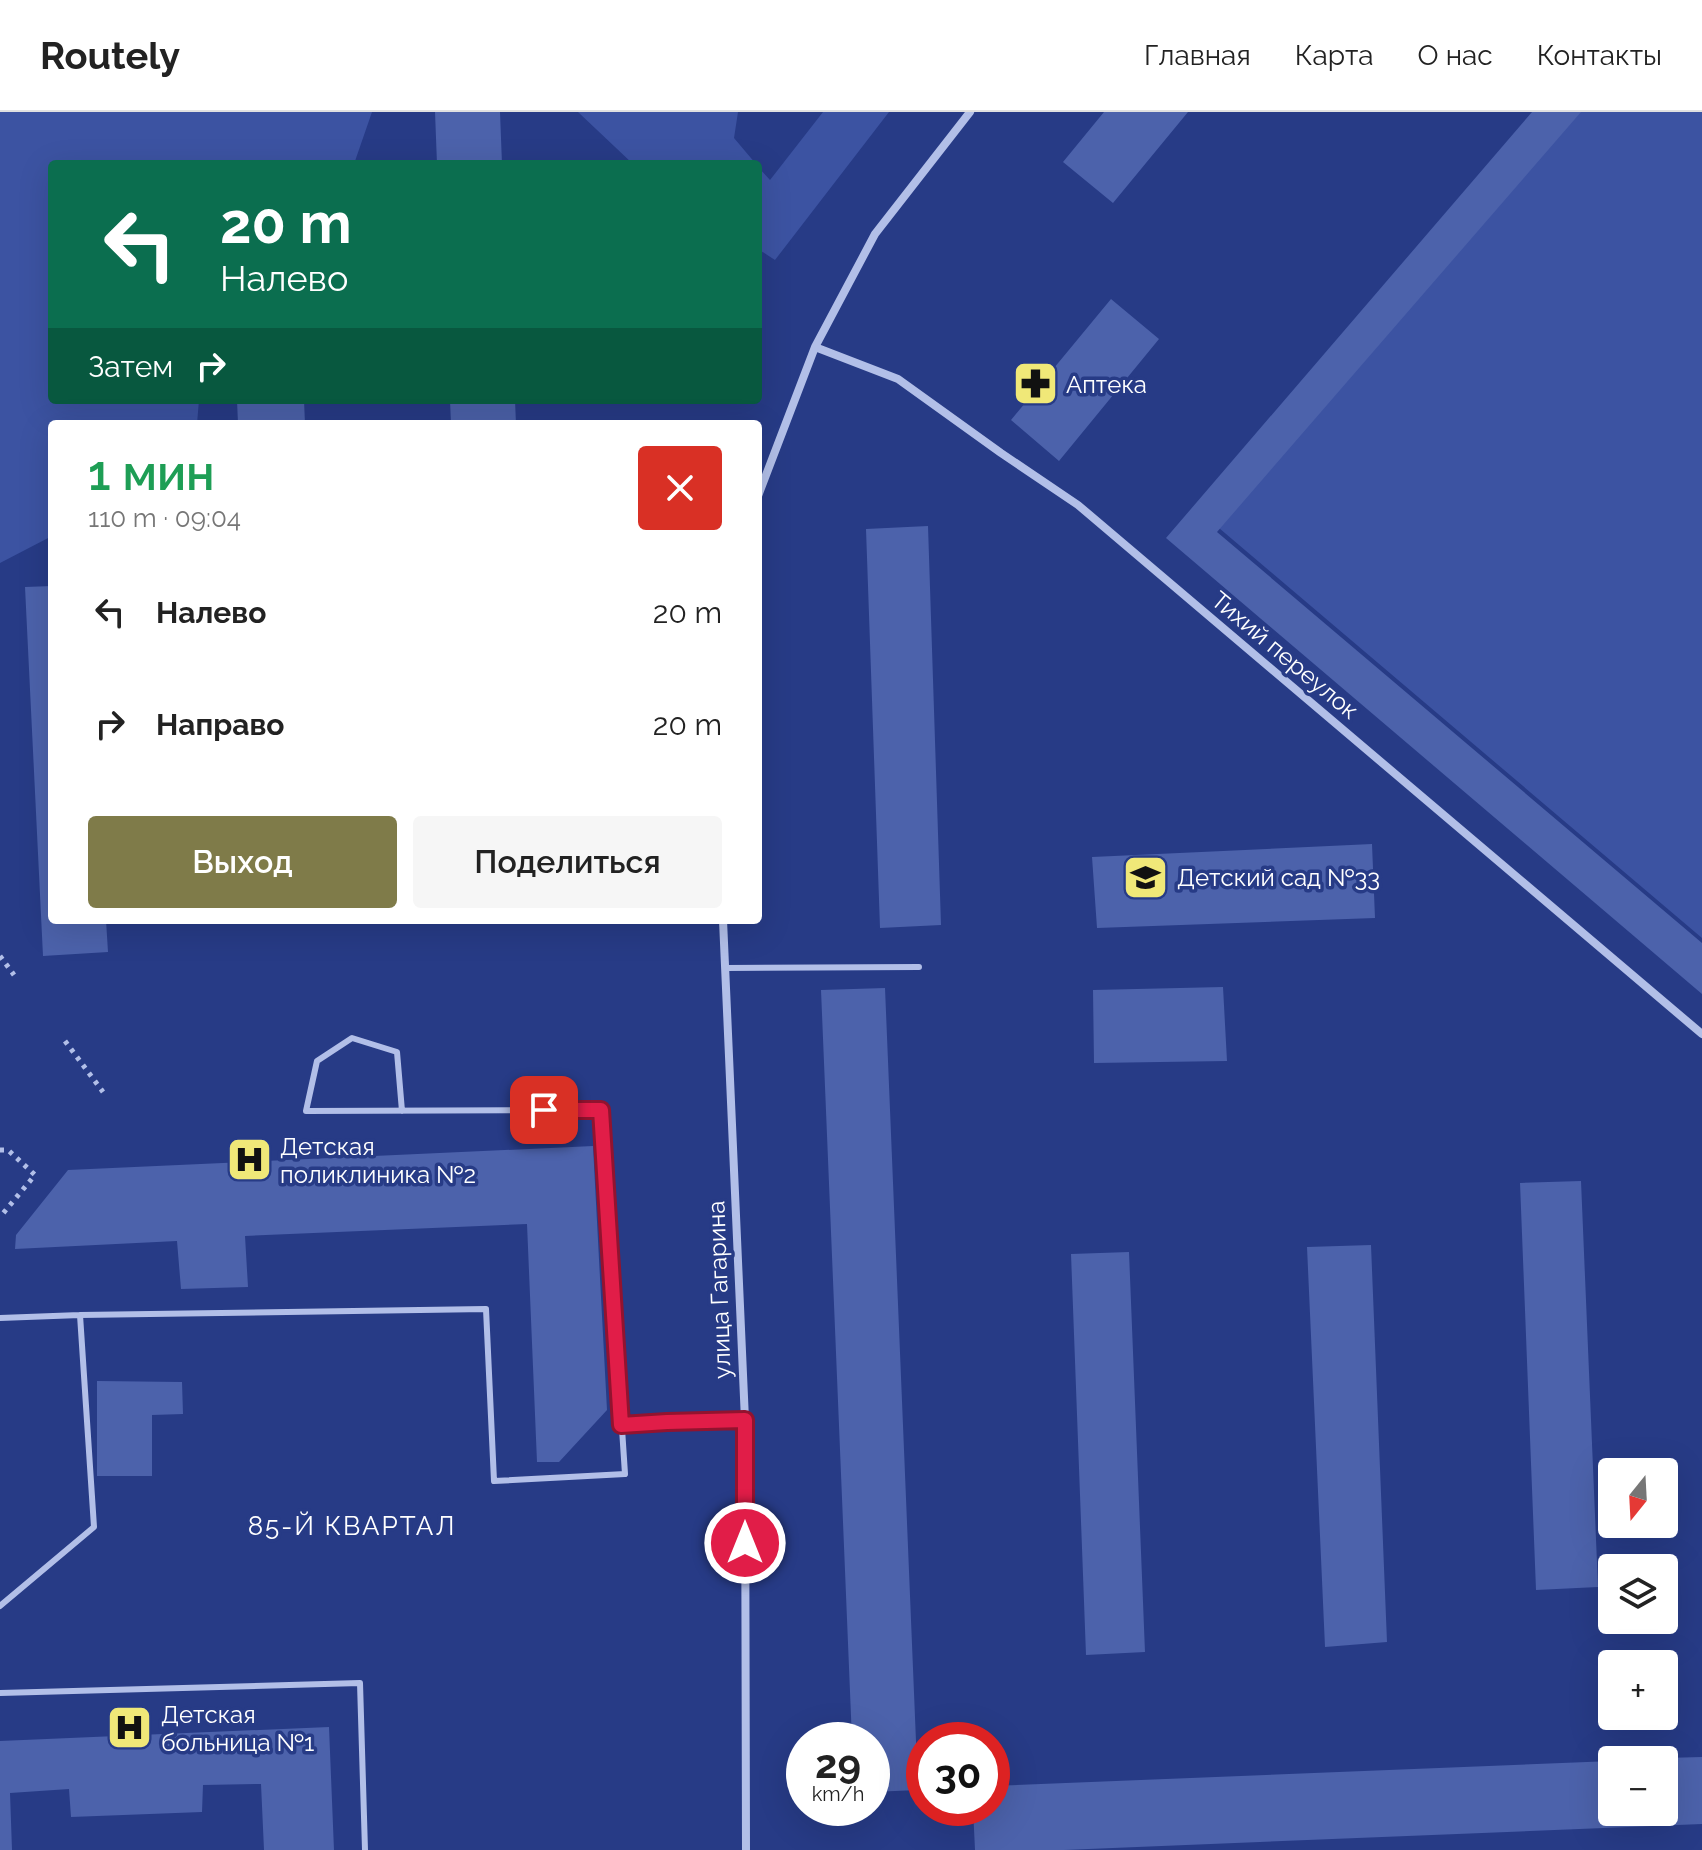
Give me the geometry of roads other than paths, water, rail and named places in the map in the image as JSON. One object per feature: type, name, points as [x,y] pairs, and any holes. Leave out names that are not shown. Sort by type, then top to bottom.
[{"type":"street","points":[[762,486],[815,347],[875,234],[970,112]]},
{"type":"street","name":"Тихий переулок","points":[[815,347],[898,379],[1078,505],[1702,1034]]},
{"type":"street","name":"улица Гагарина","points":[[723,924],[745,1420],[746,1850]]},
{"type":"lane","points":[[726,968],[919,967]]},
{"type":"lane","points":[[0,1318],[486,1309],[494,1481],[625,1474],[601,1110],[402,1111],[306,1111],[317,1061],[352,1038],[397,1052],[402,1111]]},
{"type":"lane","points":[[0,1606],[94,1527],[80,1315]]},
{"type":"lane","points":[[621,1425],[745,1420]]},
{"type":"lane","points":[[0,1693],[360,1683],[365,1850]]},
{"type":"place","name":"Аптека","points":[[1035,384]]},
{"type":"place","name":"Детский сад №33","points":[[1146,877]]},
{"type":"place","name":"Детская поликлиника №2","points":[[249,1160]]},
{"type":"place","name":"Детская больница №1","points":[[130,1728]]},
{"type":"district","name":"85-Й КВАРТАЛ","points":[[352,1526]]}]
